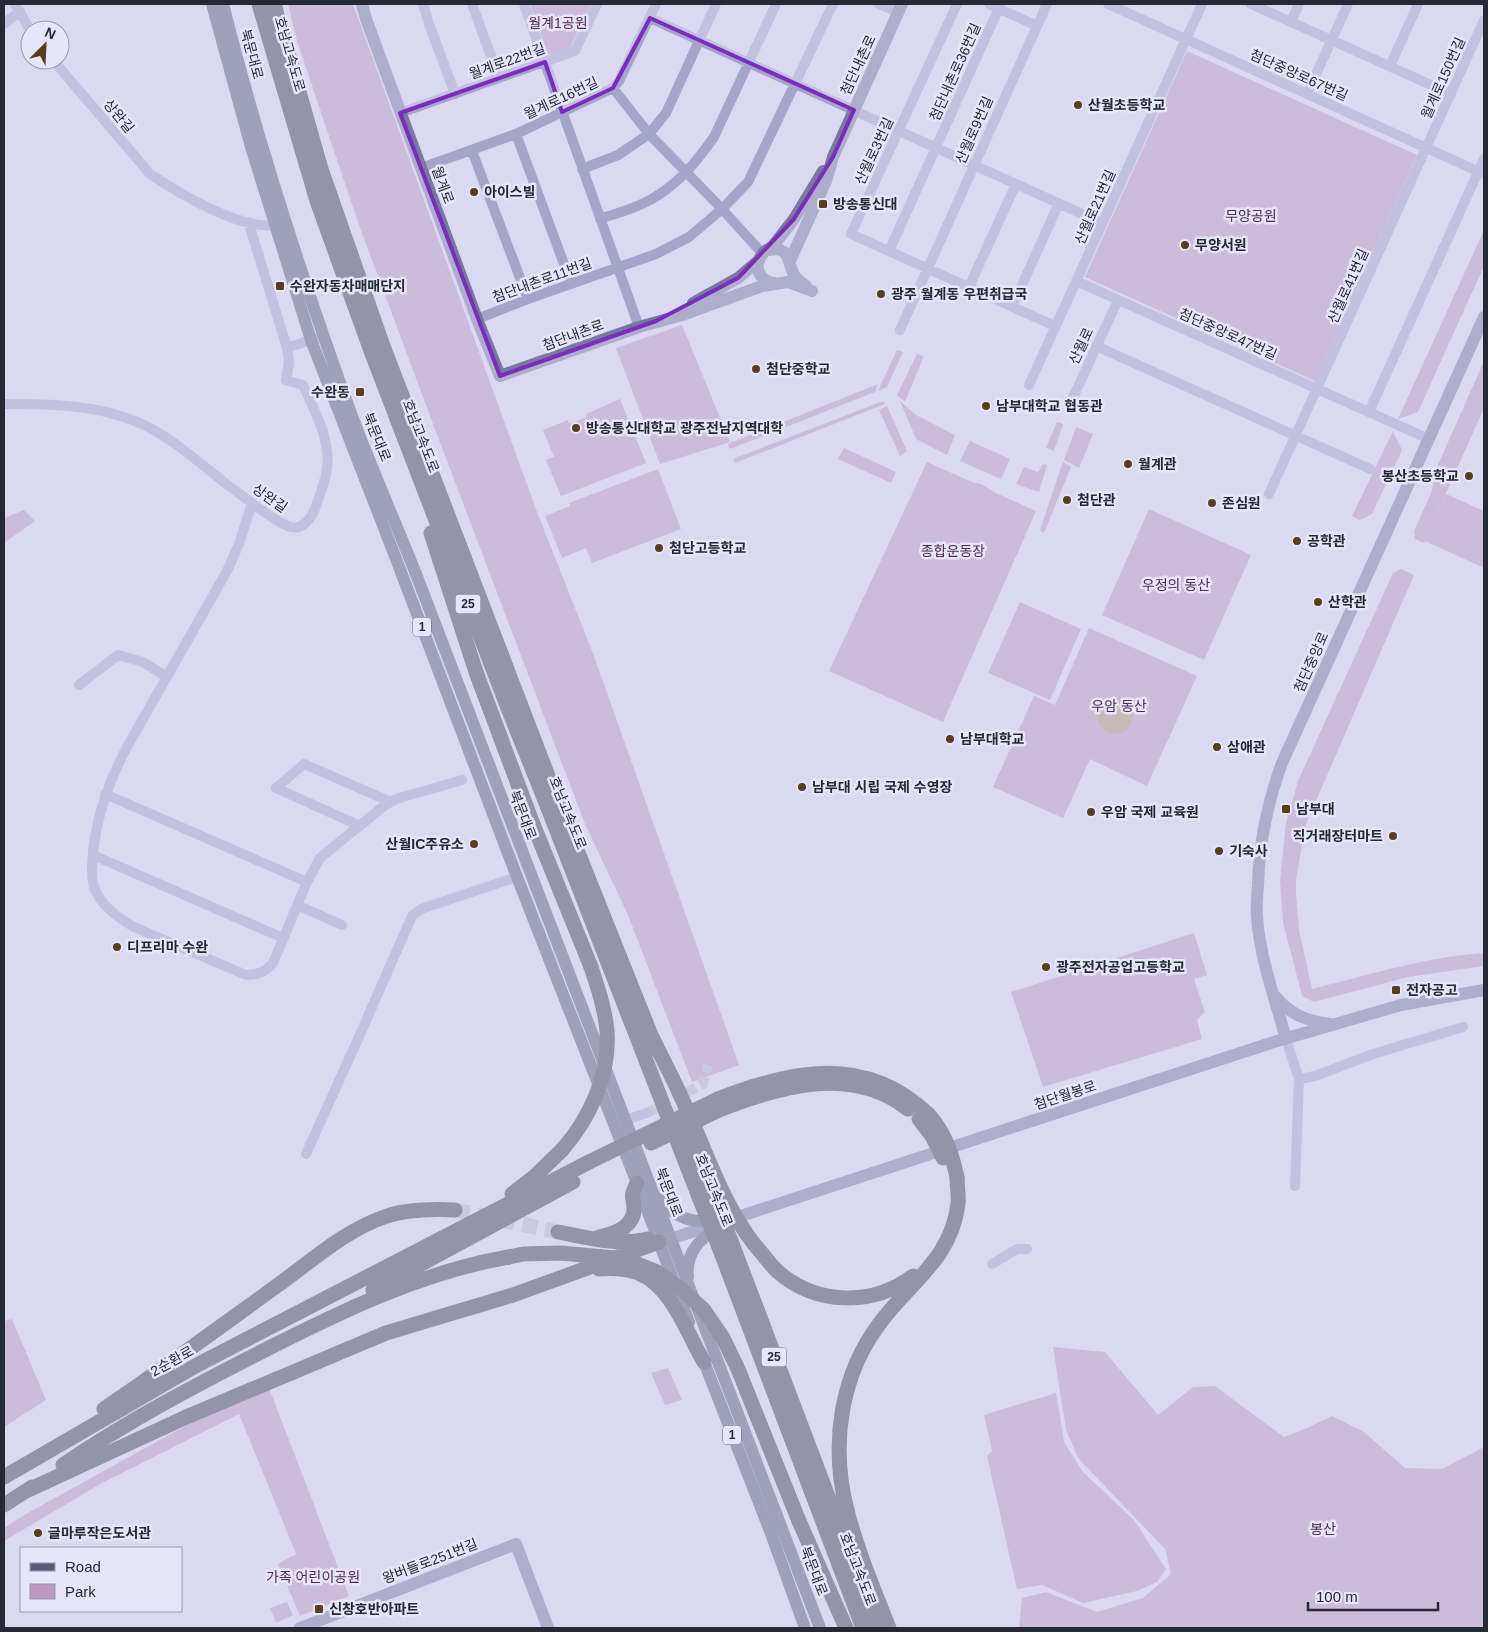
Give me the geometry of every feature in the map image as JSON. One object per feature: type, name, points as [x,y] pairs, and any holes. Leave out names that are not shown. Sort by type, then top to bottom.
[{"type":"highway","name":"호남고속도로","points":[[259,4],[317,201],[371,351],[508,708],[878,1628]]},
{"type":"highway","name":"호남고속도로","points":[[274,4],[321,168],[383,346],[558,800],[653,1039],[705,1195]]},
{"type":"highway","points":[[361,1281],[518,1190],[552,1161],[583,1123],[597,1093],[602,1074],[607,1032],[604,1010],[591,967],[531,819],[476,672],[425,515],[387,413],[371,351]]},
{"type":"highway","points":[[653,1039],[734,1215],[754,1244],[777,1271],[810,1291],[825,1296],[864,1298],[899,1286],[912,1276],[923,1266],[937,1245],[943,1230],[952,1178]]},
{"type":"highway","points":[[361,1281],[592,1167],[711,1113],[755,1096],[787,1087],[833,1083],[872,1090],[896,1101],[913,1113],[926,1127],[938,1145],[952,1178],[958,1202],[950,1235],[943,1250],[931,1266],[892,1308],[868,1340],[848,1383],[842,1409],[838,1440],[839,1470],[847,1511],[889,1628]]},
{"type":"highway","points":[[316,1324],[333,1311],[592,1167]]},
{"type":"highway","points":[[594,1238],[613,1234],[631,1221],[634,1210],[632,1194],[644,1184]]},
{"type":"highway","points":[[6,1476],[171,1363],[333,1242],[369,1223],[388,1216],[419,1210],[455,1210]]},
{"type":"highway","points":[[558,1232],[602,1241],[632,1243],[648,1239],[665,1240]]},
{"type":"highway","points":[[24,1492],[184,1418],[386,1333],[512,1295],[575,1274],[665,1240]]},
{"type":"highway","name":"호남고속도로","points":[[725,1244],[864,1628]]},
{"type":"highway","points":[[4,1505],[100,1440],[221,1372],[316,1324],[415,1282],[469,1266],[523,1254],[561,1252],[625,1259],[657,1272],[681,1289],[704,1310],[723,1338],[738,1369],[799,1521],[846,1628]]},
{"type":"highway","points":[[575,1274],[598,1268],[611,1268],[637,1273],[649,1278],[670,1300],[704,1362]]},
{"type":"highway","name":"2순환로","points":[[6,1476],[197,1366],[361,1281]]},
{"type":"main road","name":"북문대로","points":[[212,4],[250,147],[311,340],[394,553],[516,877],[644,1184],[665,1240],[704,1362],[805,1628]]},
{"type":"main road","name":"북문대로","points":[[223,4],[272,179],[353,417],[416,574],[625,1120],[644,1184]]},
{"type":"main road","points":[[644,1184],[668,1210],[681,1218],[699,1222],[729,1220]]},
{"type":"main road","points":[[692,1291],[688,1270],[689,1256],[712,1231],[729,1220]]},
{"type":"main road","name":"북문대로","points":[[665,1240],[692,1291],[820,1628]]},
{"type":"street","name":"월계로","points":[[362,4],[400,113],[500,376]]},
{"type":"street","points":[[423,4],[428,24],[455,94]]},
{"type":"street","points":[[472,4],[499,78]]},
{"type":"street","points":[[524,4],[639,327]]},
{"type":"street","name":"월계로22번길","points":[[400,113],[575,51],[597,4]]},
{"type":"street","name":"월계로16번길","points":[[421,168],[516,134],[614,88],[656,4]]},
{"type":"street","points":[[582,169],[618,156],[649,134],[666,113],[716,4]]},
{"type":"street","points":[[600,219],[644,203],[665,191],[686,173],[714,137],[776,4]]},
{"type":"street","name":"첨단내촌로11번길","points":[[477,319],[656,254],[689,237],[722,209],[748,182],[833,4]]},
{"type":"street","name":"첨단내촌로","points":[[833,157],[900,8],[879,4]]},
{"type":"street","name":"산월로3번길","points":[[927,268],[851,234],[957,4]]},
{"type":"street","name":"산월로9번길","points":[[900,330],[1047,4]]},
{"type":"street","name":"첨단중앙로67번길","points":[[1108,4],[1481,173]]},
{"type":"street","name":"산월로21번길","points":[[1029,385],[1202,4]]},
{"type":"street","points":[[1251,4],[1451,94]]},
{"type":"street","points":[[1291,22],[1299,4]]},
{"type":"street","points":[[1307,94],[1348,4]]},
{"type":"street","points":[[1390,66],[1418,4]]},
{"type":"street","points":[[994,6],[1037,26]]},
{"type":"street","name":"첨단내촌로36번길","points":[[889,252],[936,148],[994,6]]},
{"type":"street","points":[[4,24],[17,8],[24,20]]},
{"type":"street","points":[[650,18],[1102,223]]},
{"type":"street","name":"월계로150번길","points":[[1426,148],[1482,32],[1484,20]]},
{"type":"street","name":"상완길","points":[[62,70],[150,174],[170,187],[229,217],[249,224],[266,227],[276,225]]},
{"type":"street","points":[[614,88],[649,134],[722,209],[763,255]]},
{"type":"street","name":"월계로16번길","points":[[516,134],[571,284]]},
{"type":"street","name":"산월로41번길","points":[[1269,494],[1426,148]]},
{"type":"street","points":[[472,151],[528,299]]},
{"type":"street","points":[[656,321],[705,298],[738,278],[763,255],[794,219],[833,157]]},
{"type":"street","points":[[656,321],[682,315],[744,292],[777,283],[788,282],[812,292],[795,276],[791,264],[784,252],[779,250],[763,255],[757,266],[760,276],[764,280],[777,283],[788,276],[791,264],[826,181],[833,157]]},
{"type":"street","points":[[1369,412],[1481,173],[1484,159]]},
{"type":"street","points":[[969,287],[1016,184]]},
{"type":"street","points":[[1012,307],[1059,203]]},
{"type":"street","name":"상완길","points":[[4,404],[69,405],[100,410],[134,420],[167,439],[283,524],[290,528],[298,528],[305,523],[312,515],[324,480],[327,460],[325,440],[318,418],[303,385],[286,380],[289,363],[287,348],[249,224]]},
{"type":"street","points":[[927,268],[1056,326]]},
{"type":"street","name":"첨단중앙로47번길","points":[[1076,281],[1429,439]]},
{"type":"street","name":"산월로","points":[[1070,404],[1118,300]]},
{"type":"street","name":"첨단중앙로","points":[[1286,1039],[1262,949],[1256,916],[1259,861],[1264,823],[1272,790],[1282,763],[1484,317]]},
{"type":"street","name":"첨단내촌로","points":[[500,376],[656,321]]},
{"type":"street","points":[[287,348],[325,336]]},
{"type":"street","points":[[1096,346],[1370,469]]},
{"type":"street","points":[[252,503],[239,544],[227,571],[127,747],[105,794],[98,818],[92,874],[94,887],[108,910],[134,927],[246,976],[266,971],[273,963],[307,882],[320,858],[396,799],[462,780]]},
{"type":"street","points":[[79,685],[118,655],[143,662],[167,677]]},
{"type":"street","points":[[360,826],[276,788],[304,764],[391,802]]},
{"type":"street","points":[[105,794],[307,882]]},
{"type":"street","points":[[93,855],[283,938]]},
{"type":"street","points":[[306,1154],[412,916],[421,909],[516,877]]},
{"type":"street","points":[[297,905],[342,925]]},
{"type":"street","name":"첨단월봉로","points":[[665,1240],[1335,1024],[1401,1005],[1484,990]]},
{"type":"street","points":[[1274,994],[1282,1005],[1297,1016],[1321,1023],[1335,1024]]},
{"type":"street","points":[[1298,1079],[1314,1076],[1373,1054],[1464,1027]]},
{"type":"street","points":[[1286,1039],[1298,1079],[1295,1186]]},
{"type":"street","points":[[625,1120],[647,1113]]},
{"type":"street","points":[[992,1264],[1017,1249],[1027,1249]]},
{"type":"street","name":"왕버들로251번길","points":[[300,1628],[516,1544],[548,1628]]},
{"type":"highlighted area","points":[[650,18],[854,110],[833,157],[794,219],[738,278],[656,321],[500,376],[400,113],[545,62],[562,112],[613,88]]},
{"type":"green space","points":[[288,4],[353,4],[537,512],[594,656],[739,1065],[692,1082],[628,915],[585,824],[436,432],[360,228],[297,41]]},
{"type":"green space","name":"월계1공원","points":[[530,4],[591,4],[570,48],[548,54]]},
{"type":"green space","name":"무양공원","points":[[1187,51],[1417,155],[1315,381],[1085,277]]},
{"type":"green space","points":[[1484,230],[1484,266],[1418,412],[1398,419]]},
{"type":"green space","points":[[682,325],[730,442],[660,464],[616,348]]},
{"type":"green space","points":[[897,350],[903,352],[887,387],[878,391]]},
{"type":"green space","points":[[917,354],[924,356],[905,402],[897,395]]},
{"type":"green space","points":[[1484,361],[1484,408],[1430,529],[1446,494],[1484,511],[1484,568],[1425,541],[1424,543],[1415,539],[1414,531],[1431,493],[1437,467]]},
{"type":"green space","points":[[878,384],[875,392],[730,449],[728,444]]},
{"type":"green space","points":[[620,399],[646,463],[561,496],[546,460],[554,457],[543,430],[568,420],[569,424],[587,417],[586,414]]},
{"type":"green space","points":[[883,401],[885,404],[735,463],[733,459]]},
{"type":"green space","points":[[900,401],[916,415],[955,435],[947,455],[916,439]]},
{"type":"green space","points":[[887,406],[907,451],[900,456],[879,410]]},
{"type":"green space","points":[[1057,422],[1063,424],[1054,451],[1046,448]]},
{"type":"green space","points":[[1076,427],[1093,434],[1079,468],[1064,460]]},
{"type":"green space","points":[[1393,431],[1402,450],[1372,514],[1360,520],[1352,516]]},
{"type":"green space","points":[[970,441],[1010,459],[1001,479],[960,461]]},
{"type":"green space","points":[[844,448],[896,472],[891,483],[838,459]]},
{"type":"green space","name":"종합운동장","points":[[927,462],[972,482],[981,484],[1036,511],[943,722],[829,671]]},
{"type":"green space","points":[[1063,462],[1071,467],[1044,533],[1040,530]]},
{"type":"green space","points":[[1043,464],[1047,465],[1039,492],[1016,484],[1024,467],[1038,472]]},
{"type":"green space","points":[[658,469],[681,529],[592,563],[586,548],[562,558],[545,516],[570,506],[569,503]]},
{"type":"green space","name":"우정의 동산","points":[[1149,509],[1251,555],[1204,660],[1102,615]]},
{"type":"green space","points":[[24,510],[35,521],[4,543],[4,518]]},
{"type":"green space","points":[[1401,569],[1414,575],[1306,824],[1296,879],[1299,930],[1312,989],[1398,967],[1462,955],[1484,953],[1484,966],[1408,977],[1314,1002],[1302,996],[1283,922],[1280,881],[1286,823],[1298,781],[1393,573]]},
{"type":"green space","points":[[1020,602],[1081,629],[1050,700],[988,673]]},
{"type":"green space","name":"우암 동산","points":[[1089,628],[1197,676],[1147,786],[1090,759],[1063,818],[993,787],[1034,696],[1055,705]]},
{"type":"green space","points":[[1194,933],[1207,975],[1194,979],[1205,1012],[1197,1020],[1202,1039],[1043,1087],[1011,992]]},
{"type":"green space","points":[[12,1319],[46,1400],[4,1427],[4,1321]]},
{"type":"green space","name":"봉산","points":[[1053,1347],[1105,1352],[1158,1415],[1193,1387],[1215,1386],[1284,1437],[1332,1416],[1364,1432],[1405,1468],[1442,1469],[1484,1447],[1484,1628],[1019,1628],[1022,1598],[1046,1592],[1097,1612],[1143,1598],[1171,1574],[1165,1549],[1078,1458],[1066,1430]]},
{"type":"green space","points":[[668,1368],[682,1400],[665,1405],[651,1373]]},
{"type":"green space","name":"가족 어린이공원","points":[[269,1388],[349,1596],[300,1616],[278,1564],[296,1554],[239,1414],[102,1483],[4,1541],[4,1528],[26,1514],[201,1417]]},
{"type":"green space","points":[[1056,1393],[1064,1442],[1083,1472],[1134,1520],[1166,1569],[1157,1582],[1137,1591],[1083,1603],[1042,1585],[1017,1589],[987,1456],[992,1451],[984,1415]]},
{"type":"green space","points":[[287,1602],[293,1615],[276,1623],[270,1608]]},
{"type":"shaded area","points":[[1115,698],[1122,699],[1128,703],[1132,709],[1132,723],[1128,729],[1122,733],[1115,734],[1108,733],[1102,729],[1098,723],[1097,716],[1098,709],[1102,703],[1108,699]]},
{"type":"tunnel","points":[[647,1113],[703,1084],[708,1065]]},
{"type":"tunnel","points":[[455,1210],[558,1232]]},
{"type":"place","name":"산월초등학교","points":[[1078,105]]},
{"type":"place","name":"아이스빌","points":[[474,192]]},
{"type":"place","name":"방송통신대","points":[[823,204]]},
{"type":"place","name":"무양서원","points":[[1185,245]]},
{"type":"place","name":"수완자동차매매단지","points":[[280,286]]},
{"type":"place","name":"광주 월계동 우편취급국","points":[[881,294]]},
{"type":"place","name":"첨단중학교","points":[[756,369]]},
{"type":"place","name":"수완동","points":[[360,392]]},
{"type":"place","name":"남부대학교 협동관","points":[[986,406]]},
{"type":"place","name":"방송통신대학교 광주전남지역대학","points":[[576,428]]},
{"type":"place","name":"월계관","points":[[1128,464]]},
{"type":"place","name":"봉산초등학교","points":[[1469,476]]},
{"type":"place","name":"첨단관","points":[[1067,500]]},
{"type":"place","name":"존심원","points":[[1212,503]]},
{"type":"place","name":"공학관","points":[[1297,541]]},
{"type":"place","name":"첨단고등학교","points":[[659,548]]},
{"type":"place","name":"산학관","points":[[1318,602]]},
{"type":"place","name":"남부대학교","points":[[950,739]]},
{"type":"place","name":"삼애관","points":[[1217,747]]},
{"type":"place","name":"남부대 시립 국제 수영장","points":[[802,787]]},
{"type":"place","name":"남부대","points":[[1286,809]]},
{"type":"place","name":"우암 국제 교육원","points":[[1091,812]]},
{"type":"place","name":"직거래장터마트","points":[[1393,836]]},
{"type":"place","name":"산월IC주유소","points":[[474,844]]},
{"type":"place","name":"기숙사","points":[[1219,851]]},
{"type":"place","name":"디프리마 수완","points":[[117,947]]},
{"type":"place","name":"광주전자공업고등학교","points":[[1046,967]]},
{"type":"place","name":"전자공고","points":[[1396,990]]},
{"type":"place","name":"글마루작은도서관","points":[[38,1533]]},
{"type":"place","name":"신창호반아파트","points":[[319,1609]]}]
